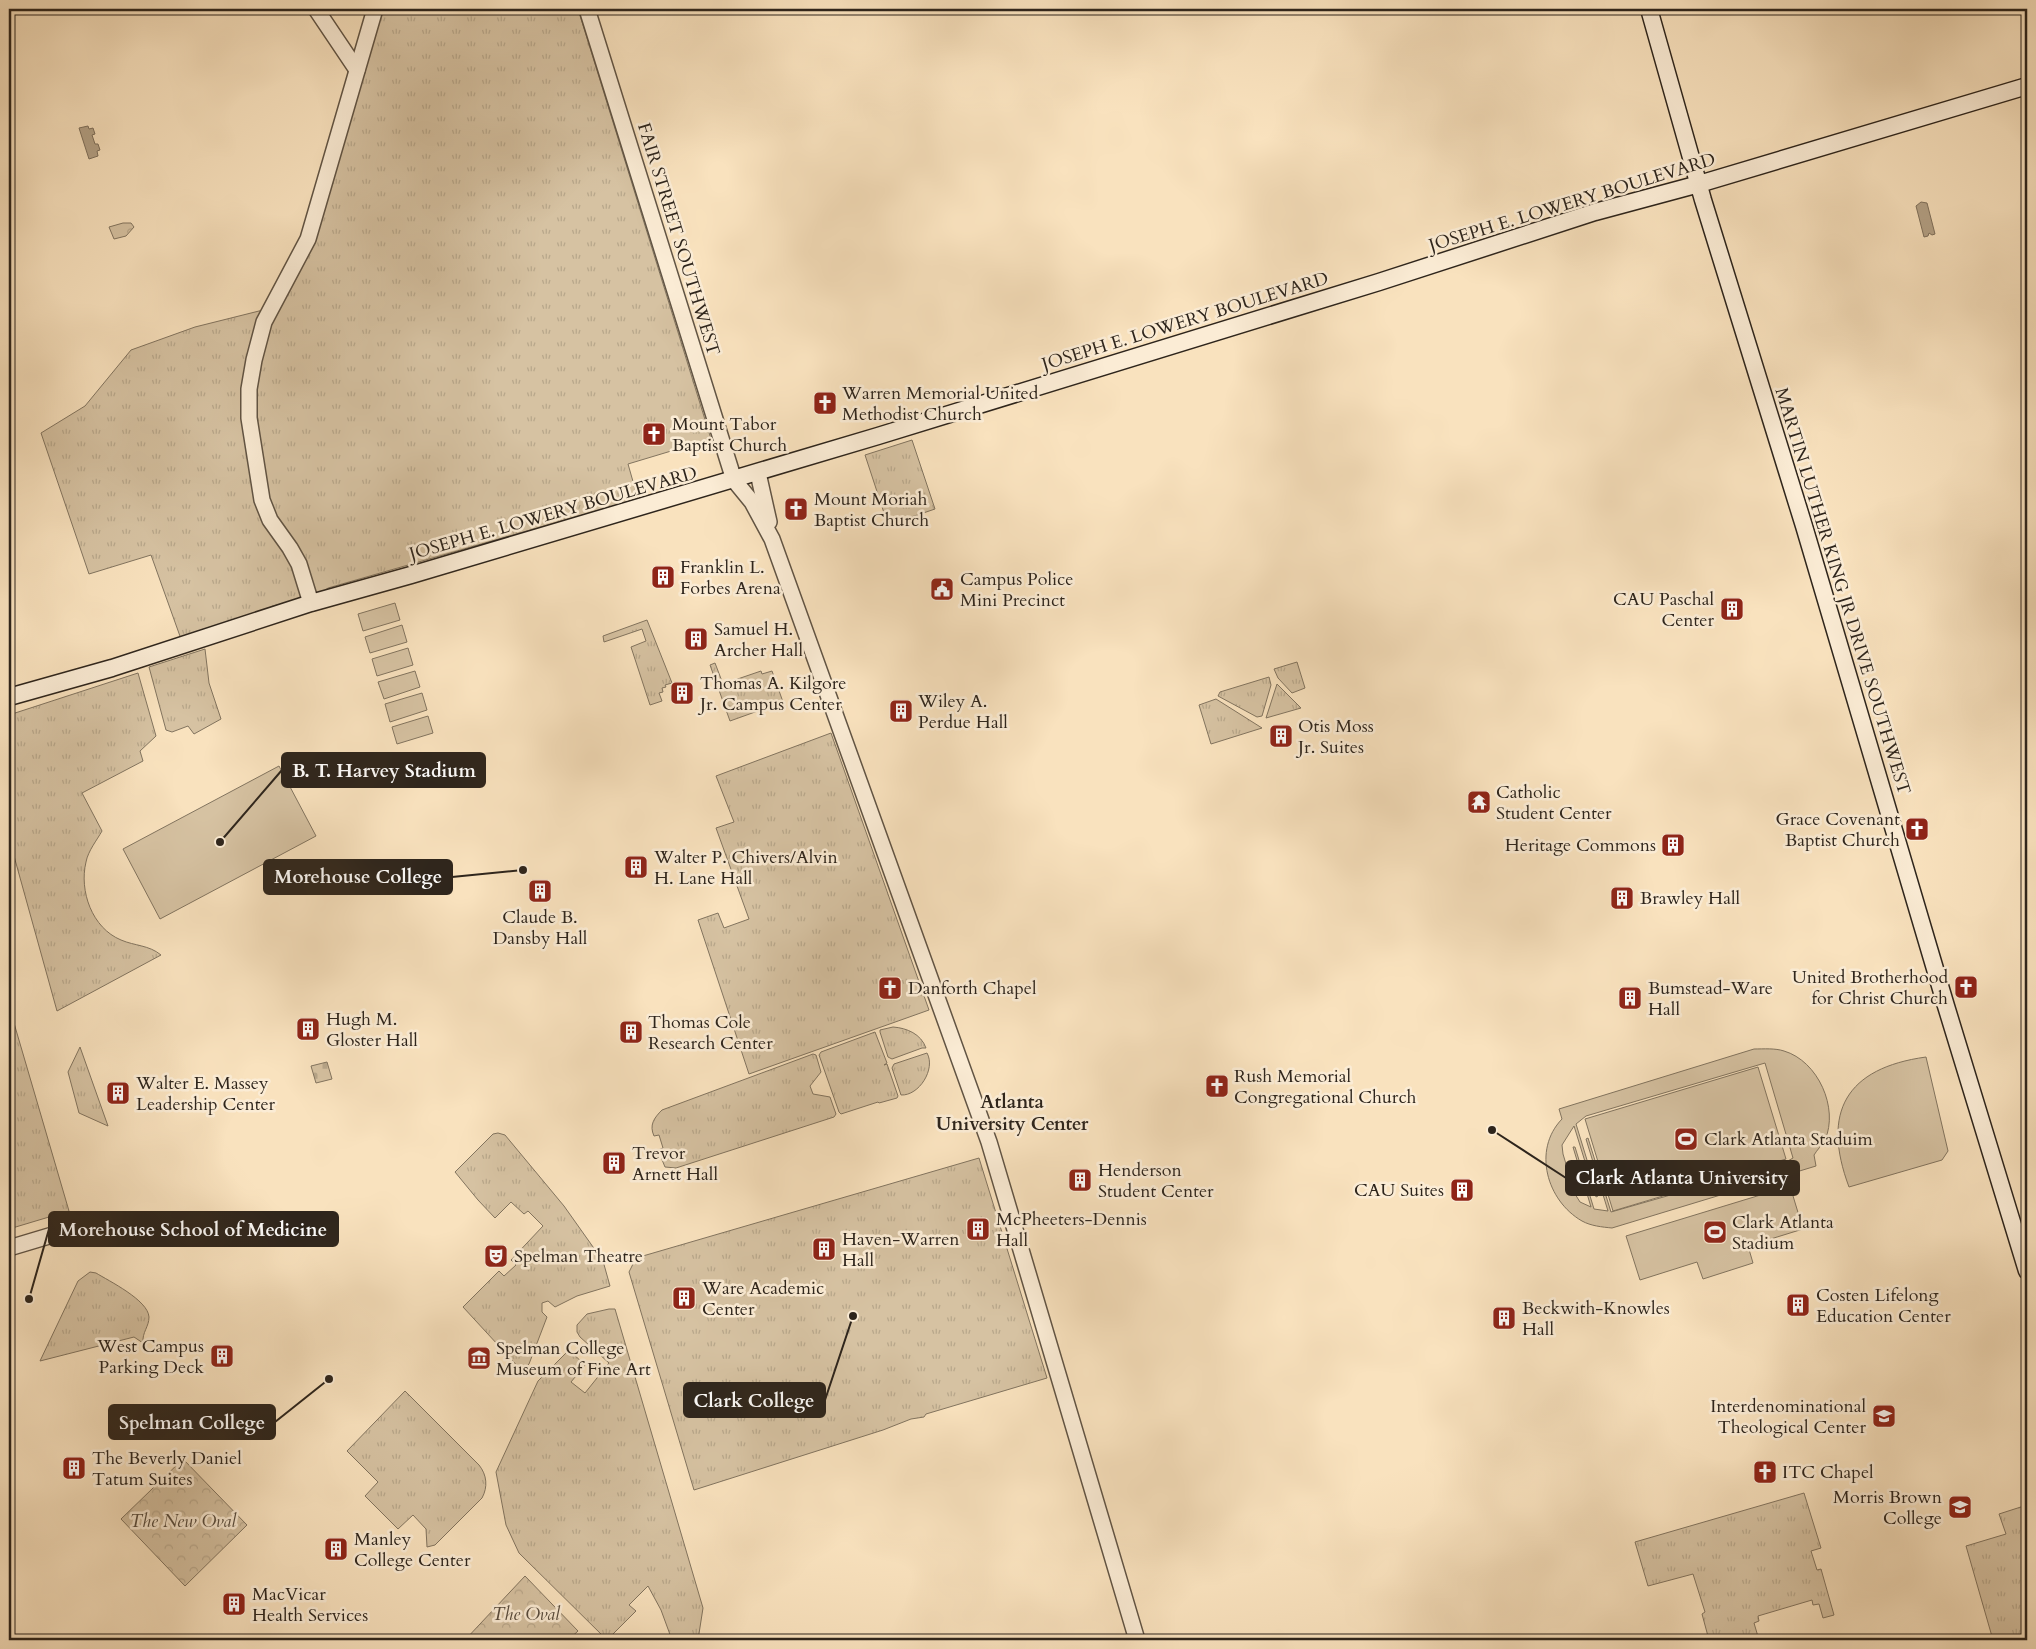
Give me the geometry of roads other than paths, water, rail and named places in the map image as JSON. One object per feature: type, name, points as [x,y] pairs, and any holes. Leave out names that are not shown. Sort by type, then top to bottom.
[{"type":"main road","name":"MARTIN LUTHER KING JR DRIVE SOUTHWEST","points":[[1649,9],[1698,184],[1804,526],[1943,998],[2027,1271]]},
{"type":"main road","name":"JOSEPH E. LOWERY BOULEVARD","points":[[9,697],[112,668],[311,604],[758,473],[1388,279],[1595,212],[1698,184],[2027,86]]},
{"type":"street","points":[[316,9],[357,70]]},
{"type":"street","points":[[311,604],[299,564],[270,520],[262,500],[249,418],[249,389],[264,322],[308,239],[375,9]]},
{"type":"street","name":"FAIR STREET SOUTHWEST","points":[[587,9],[734,480]]},
{"type":"street","points":[[758,473],[772,539],[989,1142],[1136,1638]]},
{"type":"street","points":[[734,480],[752,502],[772,539]]},
{"type":"street","points":[[9,1248],[89,1224]]},
{"type":"place","name":"Warren Memorial United Methodist Church","points":[[825,403]]},
{"type":"place","name":"Mount Tabor Baptist Church","points":[[654,434]]},
{"type":"place","name":"Mount Moriah Baptist Church","points":[[796,509]]},
{"type":"place","name":"Franklin L. Forbes Arena","points":[[663,577]]},
{"type":"place","name":"Campus Police Mini Precinct","points":[[942,589]]},
{"type":"place","name":"CAU Paschal Center","points":[[1732,609]]},
{"type":"place","name":"Samuel H. Archer Hall","points":[[696,639]]},
{"type":"place","name":"Thomas A. Kilgore Jr. Campus Center","points":[[682,693]]},
{"type":"place","name":"Wiley A. Perdue Hall","points":[[901,711]]},
{"type":"place","name":"Otis Moss Jr. Suites","points":[[1281,736]]},
{"type":"place","name":"Catholic Student Center","points":[[1479,802]]},
{"type":"place","name":"Grace Covenant Baptist Church","points":[[1917,829]]},
{"type":"place","name":"B. T. Harvey Stadium","points":[[220,842]]},
{"type":"place","name":"Heritage Commons","points":[[1673,845]]},
{"type":"place","name":"Walter P. Chivers/Alvin H. Lane Hall","points":[[636,867]]},
{"type":"place","name":"Morehouse College","points":[[523,870]]},
{"type":"place","name":"Claude B. Dansby Hall","points":[[540,891]]},
{"type":"place","name":"Brawley Hall","points":[[1622,898]]},
{"type":"place","name":"United Brotherhood for Christ Church","points":[[1966,987]]},
{"type":"place","name":"Danforth Chapel","points":[[890,988]]},
{"type":"place","name":"Bumstead-Ware Hall","points":[[1630,998]]},
{"type":"place","name":"Hugh M. Gloster Hall","points":[[308,1029]]},
{"type":"place","name":"Thomas Cole Research Center","points":[[631,1032]]},
{"type":"place","name":"Rush Memorial Congregational Church","points":[[1217,1086]]},
{"type":"place","name":"Walter E. Massey Leadership Center","points":[[118,1093]]},
{"type":"place","name":"Clark Atlanta University","points":[[1492,1130]]},
{"type":"place","name":"Clark Atlanta Staduim","points":[[1686,1139]]},
{"type":"place","name":"Trevor Arnett Hall","points":[[614,1163]]},
{"type":"place","name":"Henderson Student Center","points":[[1080,1180]]},
{"type":"place","name":"CAU Suites","points":[[1462,1190]]},
{"type":"place","name":"McPheeters-Dennis Hall","points":[[978,1229]]},
{"type":"place","name":"Clark Atlanta Stadium","points":[[1715,1232]]},
{"type":"place","name":"Haven-Warren Hall","points":[[824,1249]]},
{"type":"place","name":"Spelman Theatre","points":[[496,1256]]},
{"type":"place","name":"Ware Academic Center","points":[[684,1298]]},
{"type":"place","name":"Morehouse School of Medicine","points":[[29,1299]]},
{"type":"place","name":"Costen Lifelong Education Center","points":[[1798,1305]]},
{"type":"place","name":"Clark College","points":[[853,1316]]},
{"type":"place","name":"Beckwith-Knowles Hall","points":[[1504,1318]]},
{"type":"place","name":"West Campus Parking Deck","points":[[222,1356]]},
{"type":"place","name":"Spelman College Museum of Fine Art","points":[[479,1358]]},
{"type":"place","name":"Spelman College","points":[[329,1379]]},
{"type":"place","name":"Interdenominational Theological Center","points":[[1884,1416]]},
{"type":"place","name":"The Beverly Daniel Tatum Suites","points":[[74,1468]]},
{"type":"place","name":"ITC Chapel","points":[[1765,1472]]},
{"type":"place","name":"Morris Brown College","points":[[1960,1507]]},
{"type":"place","name":"Manley College Center","points":[[336,1549]]},
{"type":"place","name":"MacVicar Health Services","points":[[234,1604]]},
{"type":"district","name":"Atlanta University Center","points":[[1012,1112]]},
{"type":"park label","name":"The New Oval","points":[[183,1521]]},
{"type":"park label","name":"The Oval","points":[[526,1614]]}]
